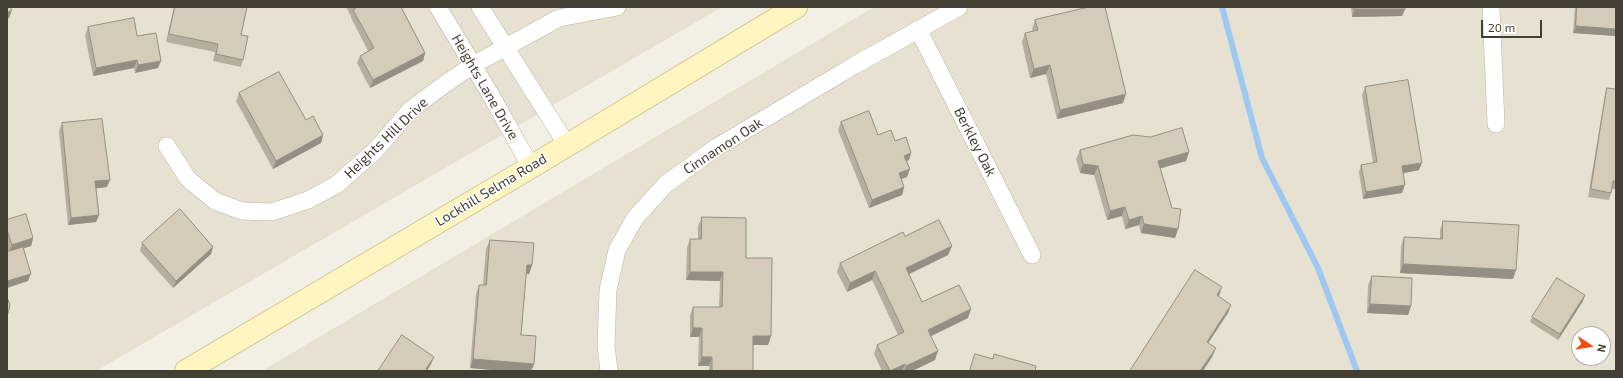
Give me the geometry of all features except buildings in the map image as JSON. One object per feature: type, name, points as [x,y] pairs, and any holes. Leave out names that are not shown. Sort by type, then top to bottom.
[{"type":"main road","name":"Lockhill Selma Road","points":[[186,371],[531,167],[796,7]]},
{"type":"street","name":"Heights Lane Drive","points":[[438,7],[531,167]]},
{"type":"street","points":[[480,7],[567,145]]},
{"type":"street","name":"Heights Hill Drive","points":[[167,146],[188,180],[215,201],[242,211],[272,212],[308,200],[336,185],[375,150],[410,110],[473,65],[559,18],[617,7]]},
{"type":"street","name":"Cinnamon Oak","points":[[609,371],[606,346],[608,290],[617,250],[635,218],[666,184],[717,147],[918,28],[959,7]]},
{"type":"street","points":[[1491,7],[1496,124]]},
{"type":"street","name":"Berkley Oak","points":[[918,28],[1032,255]]},
{"type":"shaded area","points":[[7,7],[722,7],[96,371],[7,371]]},
{"type":"shaded area","points":[[874,7],[1616,7],[1616,371],[262,371]]},
{"type":"waterway","points":[[1222,7],[1262,158],[1318,268],[1357,371]]}]
